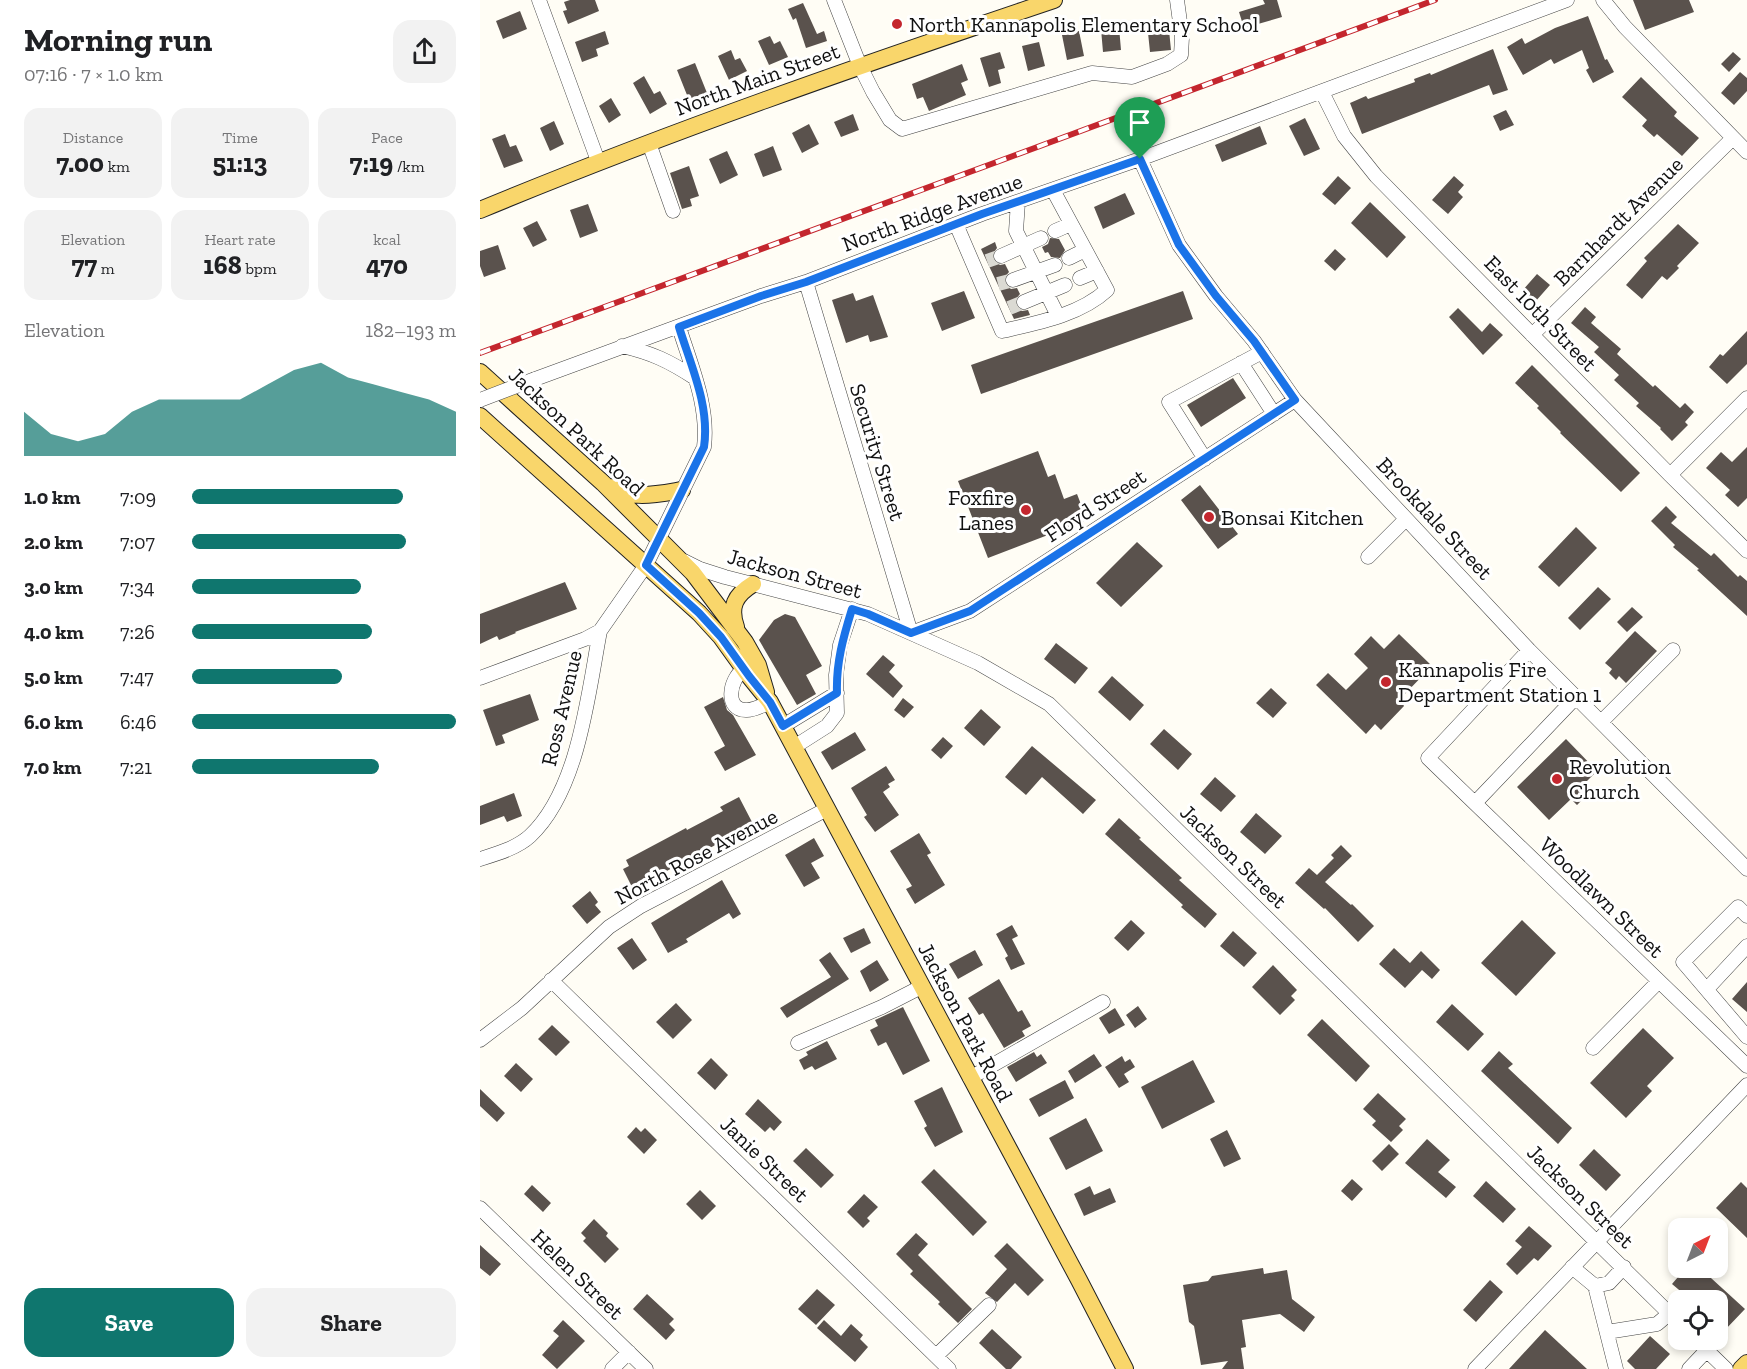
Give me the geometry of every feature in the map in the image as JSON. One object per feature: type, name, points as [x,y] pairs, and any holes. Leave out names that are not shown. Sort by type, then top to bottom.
[{"type":"main road","name":"North Main Street","points":[[480,210],[598,161],[860,66],[1054,0]]},
{"type":"main road","name":"Jackson Park Road","points":[[480,372],[600,480],[659,538],[702,583],[737,631],[758,665],[769,699],[794,747],[1125,1369]]},
{"type":"main road","name":"Jackson Park Road","points":[[480,416],[714,629],[769,699]]},
{"type":"main road","points":[[600,480],[623,493],[646,495],[682,490]]},
{"type":"main road","points":[[737,631],[732,615],[734,602],[738,594],[753,584]]},
{"type":"main road","points":[[1741,1369],[1747,1363]]},
{"type":"street","points":[[538,0],[598,161]]},
{"type":"street","points":[[834,0],[860,66],[890,120],[902,129],[1092,73],[1132,77],[1167,64],[1182,55],[1177,0]]},
{"type":"street","name":"North Ridge Avenue","points":[[480,400],[622,346],[806,282],[956,224],[1140,159],[1567,0]]},
{"type":"street","points":[[1603,0],[1625,27],[1747,152]]},
{"type":"street","name":"East 10th Street","points":[[1322,92],[1344,136],[1376,176],[1747,551]]},
{"type":"street","name":"Barnhardt Avenue","points":[[1532,335],[1732,138]]},
{"type":"street","points":[[649,143],[673,211]]},
{"type":"street","name":"Brookdale Street","points":[[1140,159],[1179,245],[1262,352],[1295,400],[1529,650],[1747,869]]},
{"type":"street","points":[[956,224],[981,263],[984,289],[1002,331],[1058,316],[1081,307],[1107,290],[1053,190]]},
{"type":"street","points":[[1018,202],[1016,231],[1058,316]]},
{"type":"street","points":[[1055,231],[1071,224]]},
{"type":"street","points":[[1001,256],[1041,238]]},
{"type":"street","points":[[1069,258],[1085,250]]},
{"type":"street","points":[[1013,280],[1055,265]]},
{"type":"street","points":[[1080,278],[1097,272]]},
{"type":"street","name":"Security Street","points":[[806,282],[911,633]]},
{"type":"street","points":[[984,289],[998,285]]},
{"type":"street","points":[[1024,302],[1065,285]]},
{"type":"street","points":[[995,314],[1009,308]]},
{"type":"street","points":[[480,678],[585,639],[600,631],[646,565],[704,447],[705,413],[679,327]]},
{"type":"street","points":[[622,346],[651,353],[695,378]]},
{"type":"street","points":[[1205,459],[1169,402],[1262,352]]},
{"type":"street","points":[[1242,363],[1274,414]]},
{"type":"street","points":[[1670,475],[1747,398]]},
{"type":"street","name":"Floyd Street","points":[[911,633],[970,611],[1295,400]]},
{"type":"street","points":[[1368,557],[1406,519]]},
{"type":"street","name":"Jackson Street","points":[[675,555],[700,569],[868,614],[978,663],[1049,704],[1668,1312]]},
{"type":"street","points":[[794,747],[827,726],[837,713],[836,675],[840,645],[852,609]]},
{"type":"street","name":"Ross Avenue","points":[[480,859],[530,837],[547,816],[562,790],[580,736],[600,631]]},
{"type":"street","name":"Woodlawn Street","points":[[1529,650],[1428,758],[1747,1066]]},
{"type":"street","points":[[1601,722],[1673,650]]},
{"type":"street","points":[[744,669],[733,681],[730,692],[732,700],[739,709],[745,711],[755,709],[769,699]]},
{"type":"street","points":[[783,726],[837,693]]},
{"type":"street","points":[[1475,803],[1576,697]]},
{"type":"street","name":"North Rose Avenue","points":[[480,1040],[522,1008],[609,927],[641,906],[827,809]]},
{"type":"street","points":[[1743,911],[1683,962],[1747,1036]]},
{"type":"street","points":[[1707,989],[1747,946]]},
{"type":"street","name":"Janie Street","points":[[551,980],[949,1369]]},
{"type":"street","points":[[1593,1048],[1659,981]]},
{"type":"street","points":[[798,1043],[882,1007],[921,987]]},
{"type":"street","points":[[970,1078],[1103,1002]]},
{"type":"street","points":[[1475,1369],[1747,1085]]},
{"type":"street","name":"Helen Street","points":[[480,1208],[646,1369]]},
{"type":"street","points":[[1572,1266],[1595,1286],[1616,1369]]},
{"type":"street","points":[[1595,1286],[1609,1283],[1624,1268]]},
{"type":"street","points":[[936,1356],[988,1305]]},
{"type":"street","points":[[1607,1332],[1668,1320]]},
{"type":"street","points":[[1689,1369],[1707,1350],[1726,1369]]},
{"type":"street","points":[[612,1369],[629,1352]]},
{"type":"building","points":[[595,0],[599,11],[568,24],[563,11],[567,10],[564,2]]},
{"type":"building","points":[[1263,0],[1277,0],[1282,17],[1244,28],[1239,12],[1265,4]]},
{"type":"building","points":[[1633,0],[1689,0],[1694,12],[1645,30]]},
{"type":"building","points":[[803,3],[817,34],[824,31],[827,41],[806,48],[796,18],[793,20],[788,9]]},
{"type":"building","points":[[520,11],[527,29],[503,39],[496,21]]},
{"type":"building","points":[[1588,16],[1605,60],[1607,59],[1614,72],[1593,83],[1586,70],[1589,68],[1582,50],[1554,64],[1551,59],[1523,75],[1507,47],[1522,38],[1525,44],[1555,28]]},
{"type":"building","points":[[1168,20],[1171,50],[1150,52],[1147,23]]},
{"type":"building","points":[[1119,27],[1121,50],[1103,52],[1101,29]]},
{"type":"building","points":[[605,31],[609,44],[596,49],[598,56],[582,62],[575,42]]},
{"type":"building","points":[[1079,31],[1084,56],[1067,60],[1062,35]]},
{"type":"building","points":[[770,36],[774,44],[780,41],[788,57],[769,65],[758,41]]},
{"type":"building","points":[[1039,42],[1045,66],[1028,71],[1022,46]]},
{"type":"building","points":[[1493,49],[1508,90],[1493,95],[1489,85],[1362,134],[1350,103],[1415,82],[1414,79],[1430,73],[1431,75]]},
{"type":"building","points":[[731,50],[735,60],[740,58],[747,71],[729,80],[718,56]]},
{"type":"building","points":[[1000,52],[1005,68],[998,70],[1001,83],[989,87],[980,58]]},
{"type":"building","points":[[1733,52],[1741,59],[1729,72],[1721,64]]},
{"type":"building","points":[[695,63],[707,93],[689,100],[677,70]]},
{"type":"building","points":[[962,64],[968,80],[961,83],[966,95],[929,111],[923,97],[917,99],[912,84]]},
{"type":"building","points":[[1740,72],[1747,78],[1747,91],[1734,105],[1721,93]]},
{"type":"building","points":[[644,76],[654,94],[660,91],[667,104],[650,114],[633,83]]},
{"type":"building","points":[[1641,77],[1677,112],[1674,116],[1699,138],[1682,156],[1657,134],[1654,137],[1642,126],[1647,120],[1622,97]]},
{"type":"building","points":[[611,98],[621,115],[609,123],[599,106]]},
{"type":"building","points":[[1506,110],[1514,125],[1500,131],[1493,116]]},
{"type":"building","points":[[853,114],[859,130],[841,137],[834,122]]},
{"type":"building","points":[[1305,118],[1320,149],[1304,156],[1289,126]]},
{"type":"building","points":[[554,121],[564,144],[550,151],[540,128]]},
{"type":"building","points":[[809,124],[819,144],[802,153],[792,133]]},
{"type":"building","points":[[1260,126],[1267,144],[1222,162],[1215,145]]},
{"type":"building","points":[[505,134],[510,147],[516,145],[523,161],[504,168],[492,139]]},
{"type":"building","points":[[773,146],[782,170],[763,177],[754,154]]},
{"type":"building","points":[[727,151],[738,175],[720,184],[709,159]]},
{"type":"building","points":[[689,166],[699,196],[690,199],[692,206],[682,209],[670,173]]},
{"type":"building","points":[[1338,176],[1351,188],[1335,205],[1322,194]]},
{"type":"building","points":[[1454,176],[1464,185],[1458,192],[1463,197],[1448,214],[1432,200]]},
{"type":"building","points":[[1125,193],[1135,214],[1103,229],[1094,207]]},
{"type":"building","points":[[1370,202],[1406,237],[1387,258],[1351,223]]},
{"type":"building","points":[[588,204],[598,231],[580,238],[570,210]]},
{"type":"building","points":[[537,221],[547,240],[533,247],[523,228]]},
{"type":"building","points":[[1678,224],[1699,243],[1667,280],[1662,276],[1642,299],[1626,285],[1647,261],[1644,258]]},
{"type":"building","points":[[1050,238],[1059,239],[1065,250],[1060,258],[1051,257],[1042,247],[1048,244]]},
{"type":"building","points":[[995,242],[997,248],[992,255],[993,260],[1000,265],[1005,264],[1009,272],[1004,278],[1005,284],[1011,289],[1017,288],[1020,294],[1015,300],[1016,306],[1022,311],[1028,310],[1030,315],[1014,319],[981,249]]},
{"type":"building","points":[[498,245],[506,269],[484,277],[480,266],[480,251]]},
{"type":"building","points":[[1335,249],[1346,259],[1335,271],[1324,261]]},
{"type":"building","points":[[1537,274],[1550,285],[1535,302],[1522,291]]},
{"type":"building","points":[[964,291],[975,318],[942,331],[931,303]]},
{"type":"building","points":[[1183,291],[1193,319],[981,394],[971,365]]},
{"type":"building","points":[[853,293],[856,301],[873,295],[888,337],[870,342],[868,335],[846,343],[832,300]]},
{"type":"building","points":[[1585,307],[1596,317],[1591,323],[1621,349],[1617,354],[1680,408],[1685,403],[1694,412],[1685,422],[1688,425],[1672,441],[1636,406],[1639,403],[1614,380],[1619,375],[1594,352],[1599,347],[1571,323]]},
{"type":"building","points":[[1458,308],[1482,332],[1490,323],[1503,335],[1483,355],[1449,317]]},
{"type":"building","points":[[1747,331],[1747,364],[1727,384],[1709,367],[1720,354],[1723,356]]},
{"type":"building","points":[[1532,365],[1640,473],[1621,492],[1560,433],[1537,408],[1539,406],[1515,383]]},
{"type":"building","points":[[1233,378],[1246,398],[1201,427],[1187,405]]},
{"type":"building","points":[[1747,447],[1747,498],[1738,507],[1725,495],[1730,490],[1706,468],[1721,452],[1732,462]]},
{"type":"building","name":"Foxfire Lanes","points":[[1038,451],[1048,477],[1055,474],[1064,499],[1077,494],[1087,520],[988,558],[958,481]]},
{"type":"building","name":"Bonsai Kitchen","points":[[1200,485],[1238,534],[1218,549],[1181,500]]},
{"type":"building","points":[[1666,506],[1677,517],[1671,523],[1711,556],[1714,553],[1738,577],[1740,575],[1747,581],[1747,616],[1673,547],[1675,545],[1651,521]]},
{"type":"building","points":[[1576,527],[1597,548],[1559,587],[1538,567]]},
{"type":"building","points":[[1137,542],[1163,566],[1121,607],[1096,583]]},
{"type":"building","points":[[565,582],[577,609],[499,640],[497,636],[480,644],[480,614]]},
{"type":"building","points":[[1598,587],[1611,599],[1580,630],[1568,618]]},
{"type":"building","points":[[1632,607],[1643,617],[1627,632],[1617,622]]},
{"type":"building","points":[[785,614],[795,617],[822,666],[806,675],[816,694],[797,705],[759,640],[774,620]]},
{"type":"building","points":[[1635,631],[1657,651],[1626,683],[1619,676],[1616,680],[1609,673],[1612,669],[1605,663]]},
{"type":"building","name":"Kannapolis Fire Department Station 1","points":[[1399,634],[1432,666],[1400,699],[1404,706],[1381,730],[1375,724],[1366,734],[1316,685],[1328,673],[1346,690],[1368,668],[1354,654],[1371,636],[1384,649]]},
{"type":"building","points":[[1056,643],[1088,668],[1075,684],[1044,659]]},
{"type":"building","points":[[883,655],[895,665],[889,672],[903,686],[893,698],[866,674]]},
{"type":"building","points":[[1112,676],[1144,705],[1130,721],[1098,692]]},
{"type":"building","points":[[1271,688],[1287,703],[1273,718],[1256,703]]},
{"type":"building","points":[[530,694],[539,720],[502,735],[505,743],[496,746],[483,710]]},
{"type":"building","points":[[723,697],[727,710],[733,715],[756,755],[725,771],[714,752],[725,746],[704,707]]},
{"type":"building","points":[[903,698],[914,707],[904,718],[894,710]]},
{"type":"building","points":[[981,709],[1001,727],[984,746],[964,728]]},
{"type":"building","points":[[1164,729],[1192,754],[1178,770],[1150,744]]},
{"type":"building","points":[[855,732],[866,750],[832,770],[821,752]]},
{"type":"building","points":[[943,737],[953,746],[941,759],[931,750]]},
{"type":"building","name":"Revolution Church","points":[[1566,739],[1597,771],[1579,789],[1586,796],[1577,805],[1571,799],[1549,820],[1517,787]]},
{"type":"building","points":[[1032,746],[1096,800],[1083,814],[1042,777],[1026,795],[1005,777]]},
{"type":"building","points":[[886,766],[895,780],[888,784],[890,787],[883,792],[899,815],[875,832],[864,817],[867,815],[851,788]]},
{"type":"building","points":[[1215,777],[1236,796],[1221,812],[1200,794]]},
{"type":"building","points":[[514,793],[522,816],[507,822],[504,816],[480,825],[480,806]]},
{"type":"building","points":[[739,797],[752,822],[720,839],[721,842],[633,889],[623,869],[629,866],[626,860],[723,811],[720,807]]},
{"type":"building","points":[[1256,813],[1282,836],[1265,854],[1240,832]]},
{"type":"building","points":[[1119,818],[1182,878],[1179,880],[1217,914],[1205,928],[1105,834]]},
{"type":"building","points":[[919,833],[931,853],[927,855],[945,885],[915,904],[906,889],[912,886],[890,851]]},
{"type":"building","points":[[814,838],[824,856],[811,863],[820,878],[804,887],[785,855]]},
{"type":"building","points":[[1341,845],[1352,856],[1325,882],[1374,926],[1358,942],[1325,908],[1295,883],[1309,868],[1317,875],[1334,858],[1331,855]]},
{"type":"building","points":[[722,880],[741,914],[733,919],[729,913],[686,939],[688,942],[668,953],[651,923]]},
{"type":"building","points":[[590,891],[598,902],[595,905],[601,912],[587,924],[572,906]]},
{"type":"building","points":[[1131,920],[1145,933],[1128,951],[1114,938]]},
{"type":"building","points":[[1522,920],[1556,953],[1516,996],[1481,963]]},
{"type":"building","points":[[1012,925],[1018,936],[1012,939],[1025,964],[1011,970],[1005,958],[1008,956],[996,934]]},
{"type":"building","points":[[864,928],[871,943],[851,953],[843,938]]},
{"type":"building","points":[[1233,931],[1257,953],[1244,967],[1220,946]]},
{"type":"building","points":[[632,938],[647,960],[633,970],[617,948]]},
{"type":"building","points":[[1394,948],[1410,963],[1421,951],[1440,970],[1432,979],[1422,970],[1405,988],[1379,964]]},
{"type":"building","points":[[975,950],[983,965],[958,979],[949,964]]},
{"type":"building","points":[[830,952],[849,979],[787,1018],[780,1008],[831,977],[819,960]]},
{"type":"building","points":[[877,960],[889,980],[870,992],[860,971]]},
{"type":"building","points":[[1273,965],[1297,990],[1291,996],[1295,1000],[1280,1015],[1252,987]]},
{"type":"building","points":[[999,979],[1018,1012],[1022,1010],[1031,1026],[1022,1031],[1025,1036],[1004,1048],[983,1013],[979,1015],[968,998]]},
{"type":"building","points":[[1747,982],[1747,1012],[1732,999]]},
{"type":"building","points":[[676,1003],[692,1020],[673,1039],[656,1022]]},
{"type":"building","points":[[1452,1004],[1484,1034],[1468,1051],[1436,1022]]},
{"type":"building","points":[[1138,1006],[1147,1019],[1135,1028],[1126,1015]]},
{"type":"building","points":[[903,1007],[930,1061],[903,1075],[886,1042],[878,1046],[870,1030],[878,1026],[875,1020]]},
{"type":"building","points":[[1115,1008],[1125,1025],[1109,1034],[1099,1018]]},
{"type":"building","points":[[1322,1019],[1370,1066],[1356,1082],[1307,1035]]},
{"type":"building","points":[[552,1025],[570,1042],[556,1056],[538,1039]]},
{"type":"building","points":[[1643,1028],[1674,1058],[1647,1086],[1652,1091],[1626,1118],[1590,1083]]},
{"type":"building","points":[[827,1041],[837,1059],[815,1070],[812,1066],[804,1070],[799,1060],[808,1055],[806,1052]]},
{"type":"building","points":[[1499,1051],[1513,1064],[1508,1068],[1572,1128],[1558,1144],[1481,1071]]},
{"type":"building","points":[[1034,1052],[1037,1057],[1041,1054],[1047,1063],[1016,1082],[1007,1067]]},
{"type":"building","points":[[1094,1054],[1102,1066],[1075,1083],[1068,1071]]},
{"type":"building","points":[[1122,1056],[1125,1062],[1130,1059],[1135,1067],[1124,1074],[1129,1082],[1119,1088],[1105,1067]]},
{"type":"building","points":[[711,1058],[728,1075],[715,1090],[697,1073]]},
{"type":"building","points":[[1193,1060],[1215,1102],[1162,1129],[1141,1087]]},
{"type":"building","points":[[516,1063],[533,1079],[521,1092],[504,1076]]},
{"type":"building","points":[[1065,1080],[1074,1098],[1039,1117],[1029,1099]]},
{"type":"building","points":[[942,1087],[963,1132],[935,1147],[924,1128],[927,1126],[914,1101]]},
{"type":"building","points":[[480,1089],[505,1113],[497,1122],[480,1106]]},
{"type":"building","points":[[1378,1093],[1406,1119],[1399,1126],[1403,1130],[1391,1142],[1372,1125],[1376,1121],[1363,1109]]},
{"type":"building","points":[[758,1099],[782,1122],[774,1131],[770,1127],[765,1132],[745,1114]]},
{"type":"building","points":[[1086,1118],[1103,1151],[1066,1170],[1049,1138]]},
{"type":"building","points":[[636,1127],[641,1132],[645,1128],[657,1140],[644,1154],[627,1137]]},
{"type":"building","points":[[1227,1130],[1241,1159],[1224,1167],[1210,1139]]},
{"type":"building","points":[[1427,1139],[1450,1160],[1438,1172],[1456,1187],[1446,1198],[1405,1163]]},
{"type":"building","points":[[1389,1144],[1399,1154],[1382,1171],[1372,1161]]},
{"type":"building","points":[[806,1148],[834,1175],[821,1188],[793,1161]]},
{"type":"building","points":[[1594,1149],[1621,1175],[1606,1191],[1579,1165]]},
{"type":"building","points":[[934,1169],[987,1222],[973,1236],[921,1182]]},
{"type":"building","points":[[1352,1179],[1363,1189],[1352,1201],[1341,1191]]},
{"type":"building","points":[[1486,1181],[1516,1209],[1503,1223],[1473,1196]]},
{"type":"building","points":[[1741,1182],[1747,1188],[1747,1238],[1728,1218],[1716,1208]]},
{"type":"building","points":[[532,1185],[551,1203],[543,1212],[524,1194]]},
{"type":"building","points":[[1090,1186],[1094,1195],[1110,1188],[1116,1202],[1084,1216],[1074,1194]]},
{"type":"building","points":[[700,1190],[716,1206],[702,1220],[686,1204]]},
{"type":"building","points":[[864,1194],[878,1207],[867,1218],[870,1221],[863,1228],[847,1212]]},
{"type":"building","points":[[594,1219],[619,1249],[605,1263],[583,1241],[586,1238],[581,1233]]},
{"type":"building","points":[[1529,1226],[1552,1246],[1538,1261],[1534,1258],[1517,1275],[1506,1264],[1522,1247],[1515,1241]]},
{"type":"building","points":[[916,1233],[928,1244],[918,1255],[972,1309],[958,1323],[938,1304],[940,1302],[910,1274],[913,1271],[896,1254]]},
{"type":"building","points":[[1007,1243],[1044,1280],[1028,1296],[1015,1283],[997,1302],[985,1293],[1007,1269],[994,1256]]},
{"type":"building","points":[[480,1245],[501,1264],[490,1276],[480,1268]]},
{"type":"building","points":[[1263,1268],[1264,1274],[1287,1270],[1292,1299],[1315,1317],[1304,1332],[1280,1314],[1242,1320],[1246,1347],[1241,1348],[1244,1369],[1222,1369],[1228,1361],[1201,1365],[1194,1326],[1189,1322],[1183,1285],[1208,1281],[1212,1276]]},
{"type":"building","points":[[1677,1278],[1711,1278],[1724,1290],[1679,1290],[1672,1284]]},
{"type":"building","points":[[1490,1280],[1503,1292],[1476,1322],[1463,1310]]},
{"type":"building","points":[[817,1289],[835,1305],[816,1325],[798,1309]]},
{"type":"building","points":[[647,1294],[674,1319],[669,1324],[675,1330],[666,1340],[633,1309]]},
{"type":"building","points":[[1728,1294],[1745,1309],[1728,1327]]},
{"type":"building","points":[[563,1320],[585,1341],[557,1369],[542,1355],[559,1336],[553,1331]]},
{"type":"building","points":[[824,1320],[841,1336],[851,1324],[863,1335],[860,1339],[868,1347],[855,1362],[817,1328]]},
{"type":"building","points":[[992,1329],[1022,1357],[1011,1369],[1006,1369],[979,1343]]},
{"type":"building","points":[[1545,1330],[1587,1369],[1509,1369]]},
{"type":"building","points":[[1650,1336],[1670,1354],[1656,1369],[1635,1369],[1627,1361]]},
{"type":"tunnel","points":[[987,261],[1001,256]]},
{"type":"tunnel","points":[[998,284],[1013,280]]},
{"type":"tunnel","points":[[1009,308],[1024,302]]},
{"type":"railway","points":[[480,353],[1435,0]]},
{"type":"place","name":"North Kannapolis Elementary School","points":[[897,24]]},
{"type":"place","name":"Foxfire Lanes","points":[[1026,510]]},
{"type":"place","name":"Bonsai Kitchen","points":[[1209,517]]},
{"type":"place","name":"Kannapolis Fire Department Station 1","points":[[1386,682]]},
{"type":"place","name":"Revolution Church","points":[[1557,779]]},
{"type":"route","points":[[1140,159],[1179,245],[1216,296],[1254,341],[1295,400],[970,611],[911,633],[852,609],[840,645],[836,675],[837,693],[783,726],[767,696],[749,676],[721,637],[699,613],[646,565],[704,447],[705,413],[679,327],[761,296],[806,282],[982,214],[1140,159]]}]
